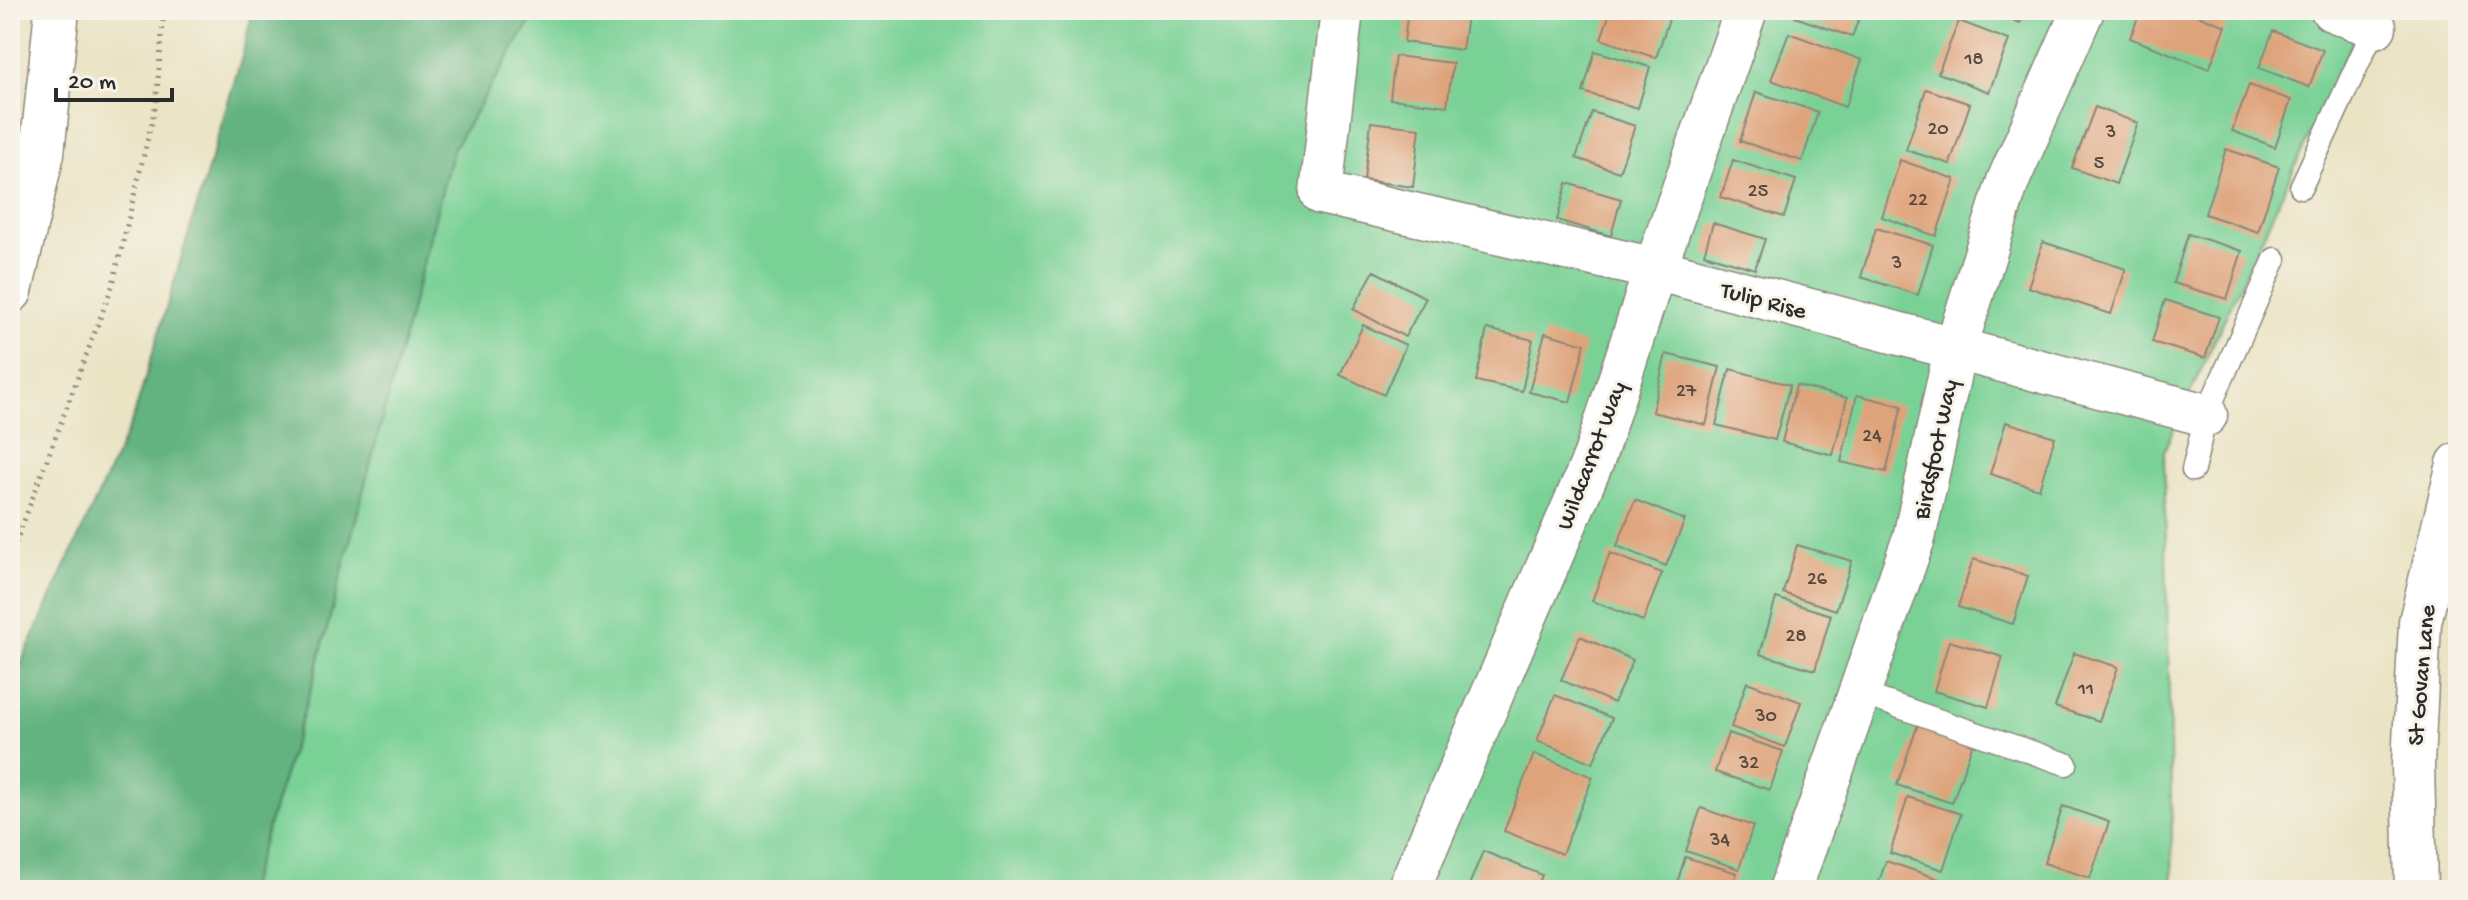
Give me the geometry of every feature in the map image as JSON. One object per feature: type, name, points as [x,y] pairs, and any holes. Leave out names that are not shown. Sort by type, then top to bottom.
[{"type":"street","points":[[10,291],[42,153],[57,10]]},
{"type":"street","name":"Tulip Rise","points":[[1342,10],[1321,193],[1655,269],[2206,415]]},
{"type":"street","name":"Wildcarrot Way","points":[[1408,890],[1594,458],[1655,269],[1746,10]]},
{"type":"street","name":"Birdsfoot Way","points":[[1790,890],[1914,538],[1955,350],[2008,181],[2083,10]]},
{"type":"street","points":[[2332,10],[2379,18]]},
{"type":"street","name":"St Govan Lane","points":[[2416,890],[2413,764],[2420,622],[2458,464]]},
{"type":"lane","points":[[2301,187],[2379,18]]},
{"type":"lane","points":[[2193,470],[2206,415],[2275,259]]},
{"type":"lane","points":[[1859,693],[2066,764]]},
{"type":"path","points":[[10,558],[113,284],[156,104],[164,10]]},
{"type":"green space","points":[[253,10],[537,10],[453,149],[313,682],[248,890],[10,890],[10,687],[133,419]]},
{"type":"green space","points":[[537,10],[2367,10],[2164,450],[2173,890],[248,890],[313,682],[453,149]]},
{"type":"building","points":[[1408,10],[1468,10],[1462,50],[1404,42]]},
{"type":"building","points":[[1611,10],[1672,10],[1656,58],[1601,39]]},
{"type":"building","points":[[1797,10],[1862,10],[1852,37],[1795,17]]},
{"type":"building","points":[[1989,10],[2026,10],[2020,23]]},
{"type":"building","points":[[2141,10],[2184,10],[2226,26],[2209,69],[2130,38]]},
{"type":"building","points":[[1959,21],[2009,40],[1989,92],[1938,73]]},
{"type":"building","points":[[2273,31],[2323,50],[2309,87],[2259,68]]},
{"type":"building","points":[[1789,33],[1862,60],[1845,107],[1771,80]]},
{"type":"building","points":[[1595,51],[1650,67],[1638,108],[1583,92]]},
{"type":"building","points":[[1395,56],[1453,63],[1447,106],[1390,99]]},
{"type":"building","points":[[2249,85],[2291,100],[2275,147],[2232,131]]},
{"type":"building","points":[[1926,89],[1970,104],[1950,164],[1906,150]]},
{"type":"building","points":[[1756,92],[1818,112],[1802,161],[1740,141]]},
{"type":"building","points":[[2095,107],[2138,123],[2116,184],[2072,168]]},
{"type":"building","points":[[1592,112],[1635,126],[1619,172],[1576,158]]},
{"type":"building","points":[[1371,122],[1420,128],[1413,187],[1364,180]]},
{"type":"building","points":[[2226,149],[2279,167],[2258,232],[2205,214]]},
{"type":"building","points":[[1733,160],[1796,180],[1784,217],[1721,197]]},
{"type":"building","points":[[1900,160],[1955,179],[1936,236],[1882,217]]},
{"type":"building","points":[[1567,183],[1621,199],[1611,236],[1557,220]]},
{"type":"building","points":[[1713,223],[1765,239],[1755,269],[1704,254]]},
{"type":"building","points":[[1876,228],[1933,245],[1918,295],[1861,277]]},
{"type":"building","points":[[2188,234],[2242,251],[2227,299],[2173,283]]},
{"type":"building","points":[[2043,242],[2126,269],[2111,314],[2028,287]]},
{"type":"building","points":[[1374,271],[1426,298],[1405,337],[1353,309]]},
{"type":"building","points":[[2165,300],[2219,317],[2205,358],[2152,342]]},
{"type":"building","points":[[1363,325],[1406,345],[1384,395],[1340,375]]},
{"type":"building","points":[[1487,329],[1533,340],[1522,391],[1476,381]]},
{"type":"building","points":[[1545,333],[1585,344],[1570,402],[1529,392]]},
{"type":"building","points":[[1666,354],[1720,367],[1706,425],[1652,412]]},
{"type":"building","points":[[1730,369],[1790,385],[1775,440],[1716,425]]},
{"type":"building","points":[[1796,385],[1847,398],[1833,455],[1782,442]]},
{"type":"building","points":[[1857,395],[1902,406],[1886,472],[1841,462]]},
{"type":"building","points":[[2006,422],[2055,437],[2039,489],[1990,474]]},
{"type":"building","points":[[1635,500],[1685,520],[1666,566],[1617,546]]},
{"type":"building","points":[[1797,545],[1852,561],[1836,610],[1783,593]]},
{"type":"building","points":[[1610,553],[1662,573],[1643,621],[1592,601]]},
{"type":"building","points":[[1973,559],[2028,576],[2013,624],[1958,607]]},
{"type":"building","points":[[1776,598],[1831,615],[1815,670],[1760,654]]},
{"type":"building","points":[[1580,636],[1633,660],[1614,703],[1561,680]]},
{"type":"building","points":[[1949,641],[2003,657],[1988,707],[1934,691]]},
{"type":"building","points":[[2074,653],[2118,667],[2099,721],[2055,707]]},
{"type":"building","points":[[1747,682],[1801,702],[1785,747],[1731,727]]},
{"type":"building","points":[[1555,695],[1612,718],[1593,763],[1537,741]]},
{"type":"building","points":[[1918,724],[1973,743],[1952,803],[1897,785]]},
{"type":"building","points":[[1728,733],[1783,751],[1770,790],[1715,772]]},
{"type":"building","points":[[1534,754],[1593,777],[1562,854],[1504,831]]},
{"type":"building","points":[[1908,797],[1961,814],[1943,870],[1890,853]]},
{"type":"building","points":[[2063,806],[2109,822],[2090,878],[2044,863]]},
{"type":"building","points":[[1701,808],[1753,826],[1739,869],[1686,851]]},
{"type":"building","points":[[1483,851],[1542,875],[1536,890],[1467,890]]},
{"type":"building","points":[[1685,857],[1737,873],[1731,890],[1675,890]]},
{"type":"building","points":[[1886,861],[1939,879],[1936,890],[1876,890]]}]
